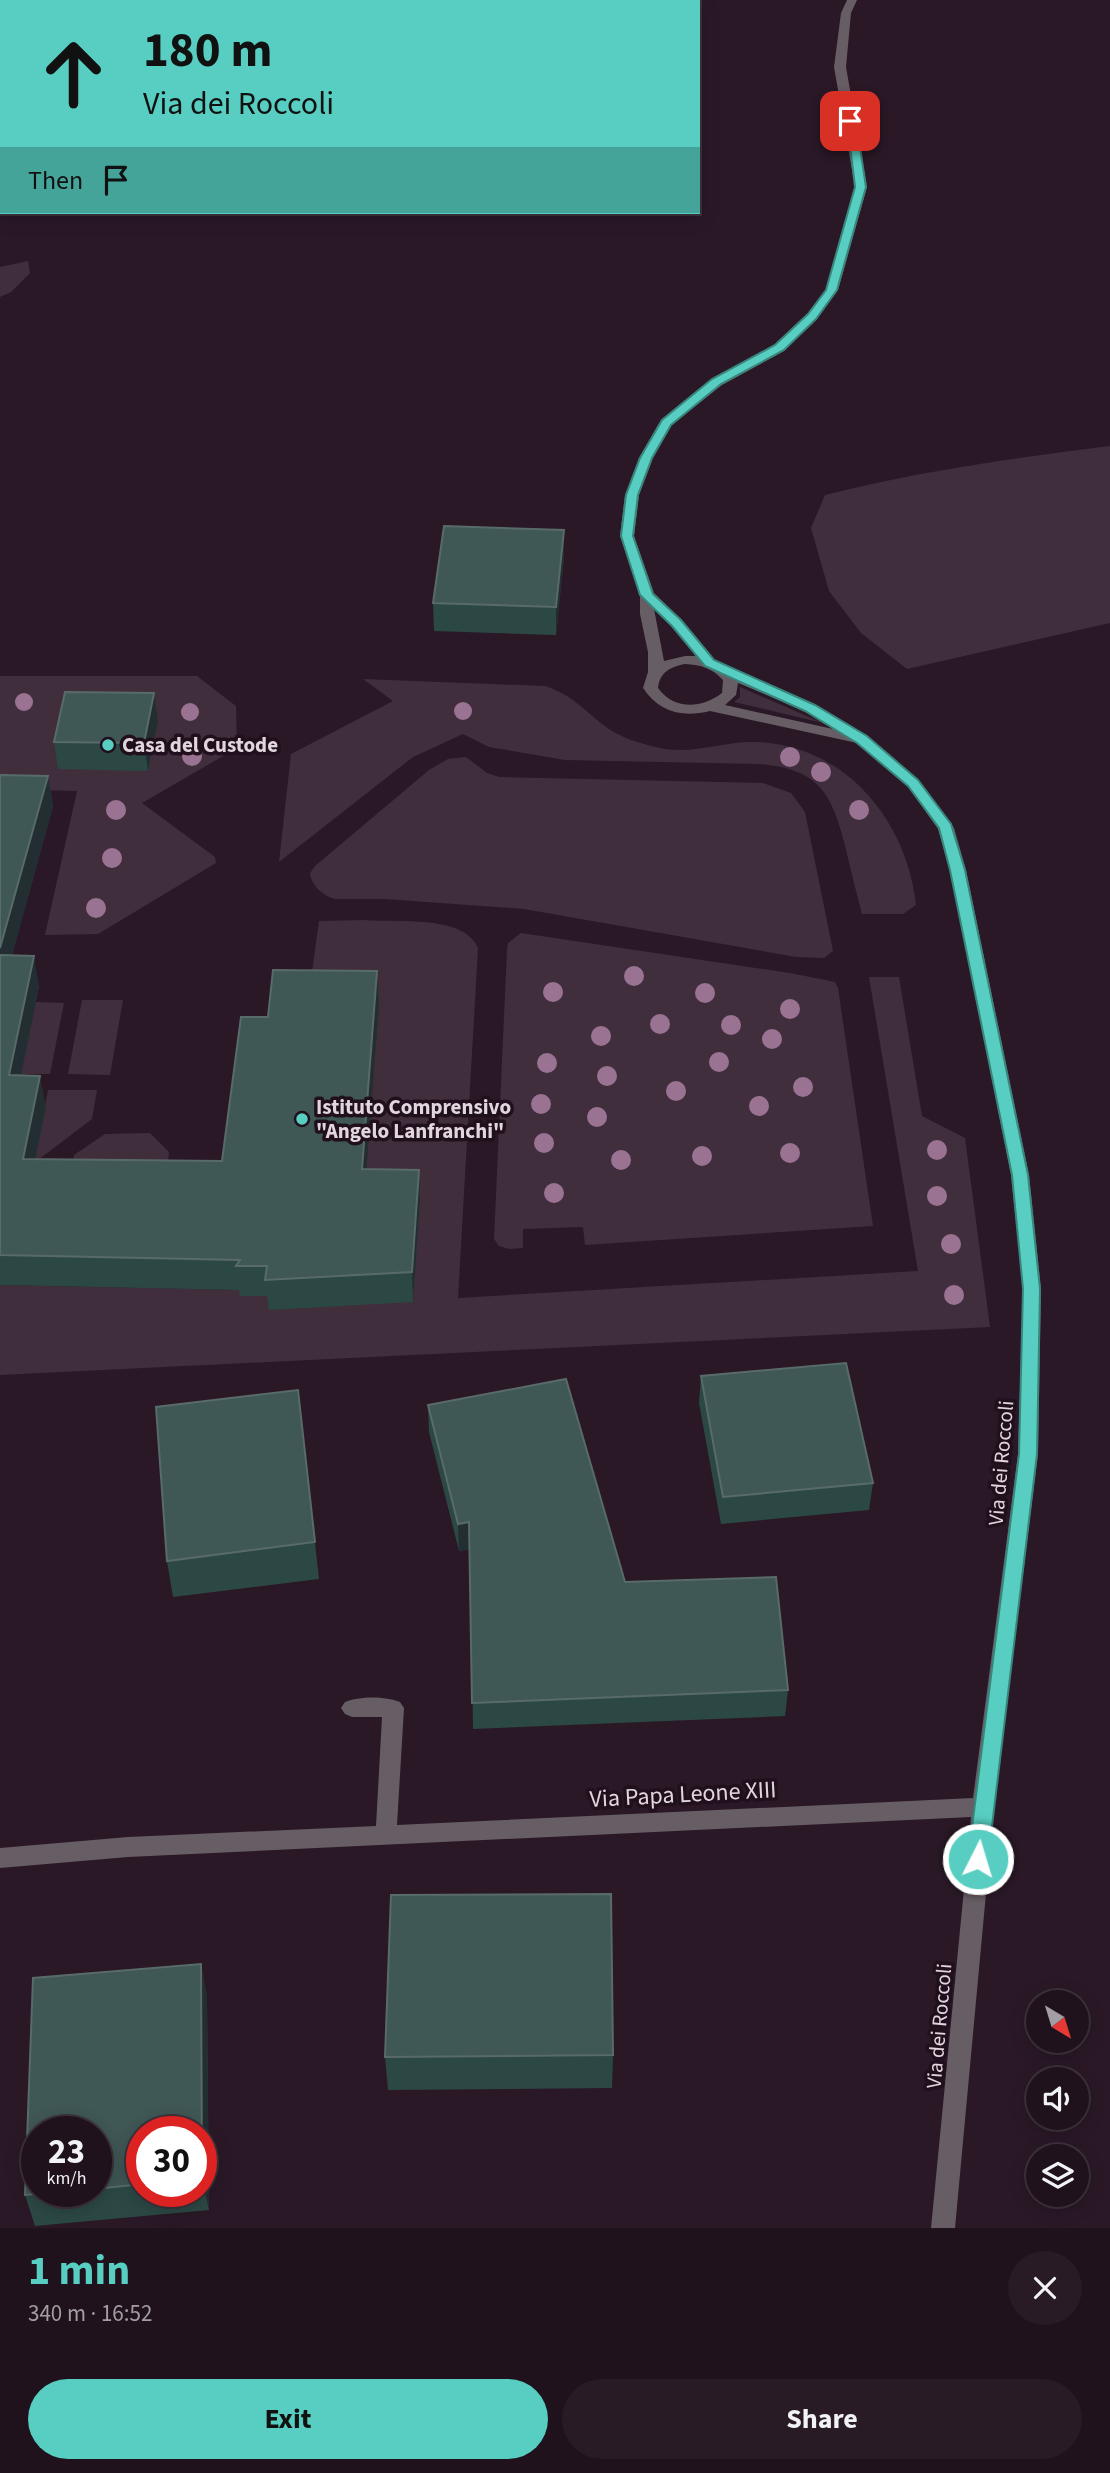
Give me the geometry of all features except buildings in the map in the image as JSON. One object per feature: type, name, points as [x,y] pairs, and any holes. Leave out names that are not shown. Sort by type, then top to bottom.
[{"type":"street","points":[[647,595],[677,623],[709,663],[725,672],[731,679],[729,695],[712,707],[686,710],[663,703],[650,688],[656,651],[645,608],[647,595],[627,536],[632,495],[646,458],[666,423],[717,382],[779,348],[812,316],[832,290],[861,187],[840,67],[846,13],[852,0]]},
{"type":"street","points":[[654,672],[663,666],[685,660],[709,663]]},
{"type":"street","name":"Via dei Roccoli","points":[[725,672],[810,708],[862,740],[913,783],[946,828],[958,870],[1020,1175],[1032,1289],[1028,1454],[983,1807],[943,2228]]},
{"type":"street","name":"Via dei Roccoli","points":[[712,707],[862,740]]},
{"type":"street","points":[[352,1708],[393,1708],[386,1835]]},
{"type":"street","name":"Via Papa Leone XIII","points":[[0,1858],[128,1847],[983,1807]]},
{"type":"shaded area","points":[[28,261],[30,273],[11,292],[0,297],[0,267]]},
{"type":"shaded area","points":[[1110,446],[1110,623],[907,669],[861,633],[829,591],[811,528],[825,495],[931,472]]},
{"type":"shaded area","points":[[0,676],[197,676],[236,706],[237,748],[142,803],[215,857],[216,863],[98,934],[45,935],[77,791],[0,789]]},
{"type":"shaded area","points":[[363,679],[545,686],[570,698],[612,731],[646,745],[684,750],[756,742],[788,746],[817,757],[843,772],[866,793],[885,817],[900,844],[916,905],[903,914],[862,914],[834,810],[819,786],[795,771],[759,764],[565,760],[489,747],[463,734],[413,757],[279,862],[291,754],[393,701]]},
{"type":"shaded area","points":[[740,687],[823,723],[734,702],[740,697]]},
{"type":"shaded area","points":[[466,757],[487,773],[499,777],[763,783],[791,793],[805,812],[833,951],[824,958],[796,957],[524,909],[385,899],[335,899],[318,889],[310,873],[315,866],[429,770],[448,759]]},
{"type":"shaded area","points":[[364,920],[444,925],[470,937],[478,948],[458,1298],[918,1271],[869,977],[899,977],[922,1116],[965,1138],[990,1327],[0,1375],[0,1285],[244,1290],[364,1199],[379,1001],[308,1001],[319,921]]},
{"type":"shaded area","points":[[521,933],[835,982],[873,1226],[585,1245],[583,1227],[523,1229],[523,1248],[509,1249],[499,1246],[494,1239],[507,950],[508,943]]},
{"type":"shaded area","points":[[82,1000],[123,1000],[110,1075],[68,1074]]},
{"type":"shaded area","points":[[36,1002],[64,1003],[50,1074],[21,1074]]},
{"type":"shaded area","points":[[48,1090],[97,1090],[92,1119],[34,1163]]},
{"type":"shaded area","points":[[150,1133],[169,1152],[167,1171],[72,1171],[74,1155],[105,1134]]},
{"type":"place","name":"Casa del Custode","points":[[108,745]]},
{"type":"place","name":"Istituto Comprensivo \"Angelo Lanfranchi\"","points":[[302,1119]]},
{"type":"route","points":[[850,121],[861,187],[832,290],[812,316],[779,348],[717,382],[666,423],[646,458],[632,495],[627,536],[647,595],[677,623],[709,663],[810,708],[862,740],[913,783],[946,828],[958,870],[1020,1175],[1032,1289],[1028,1454],[978,1859]]}]
